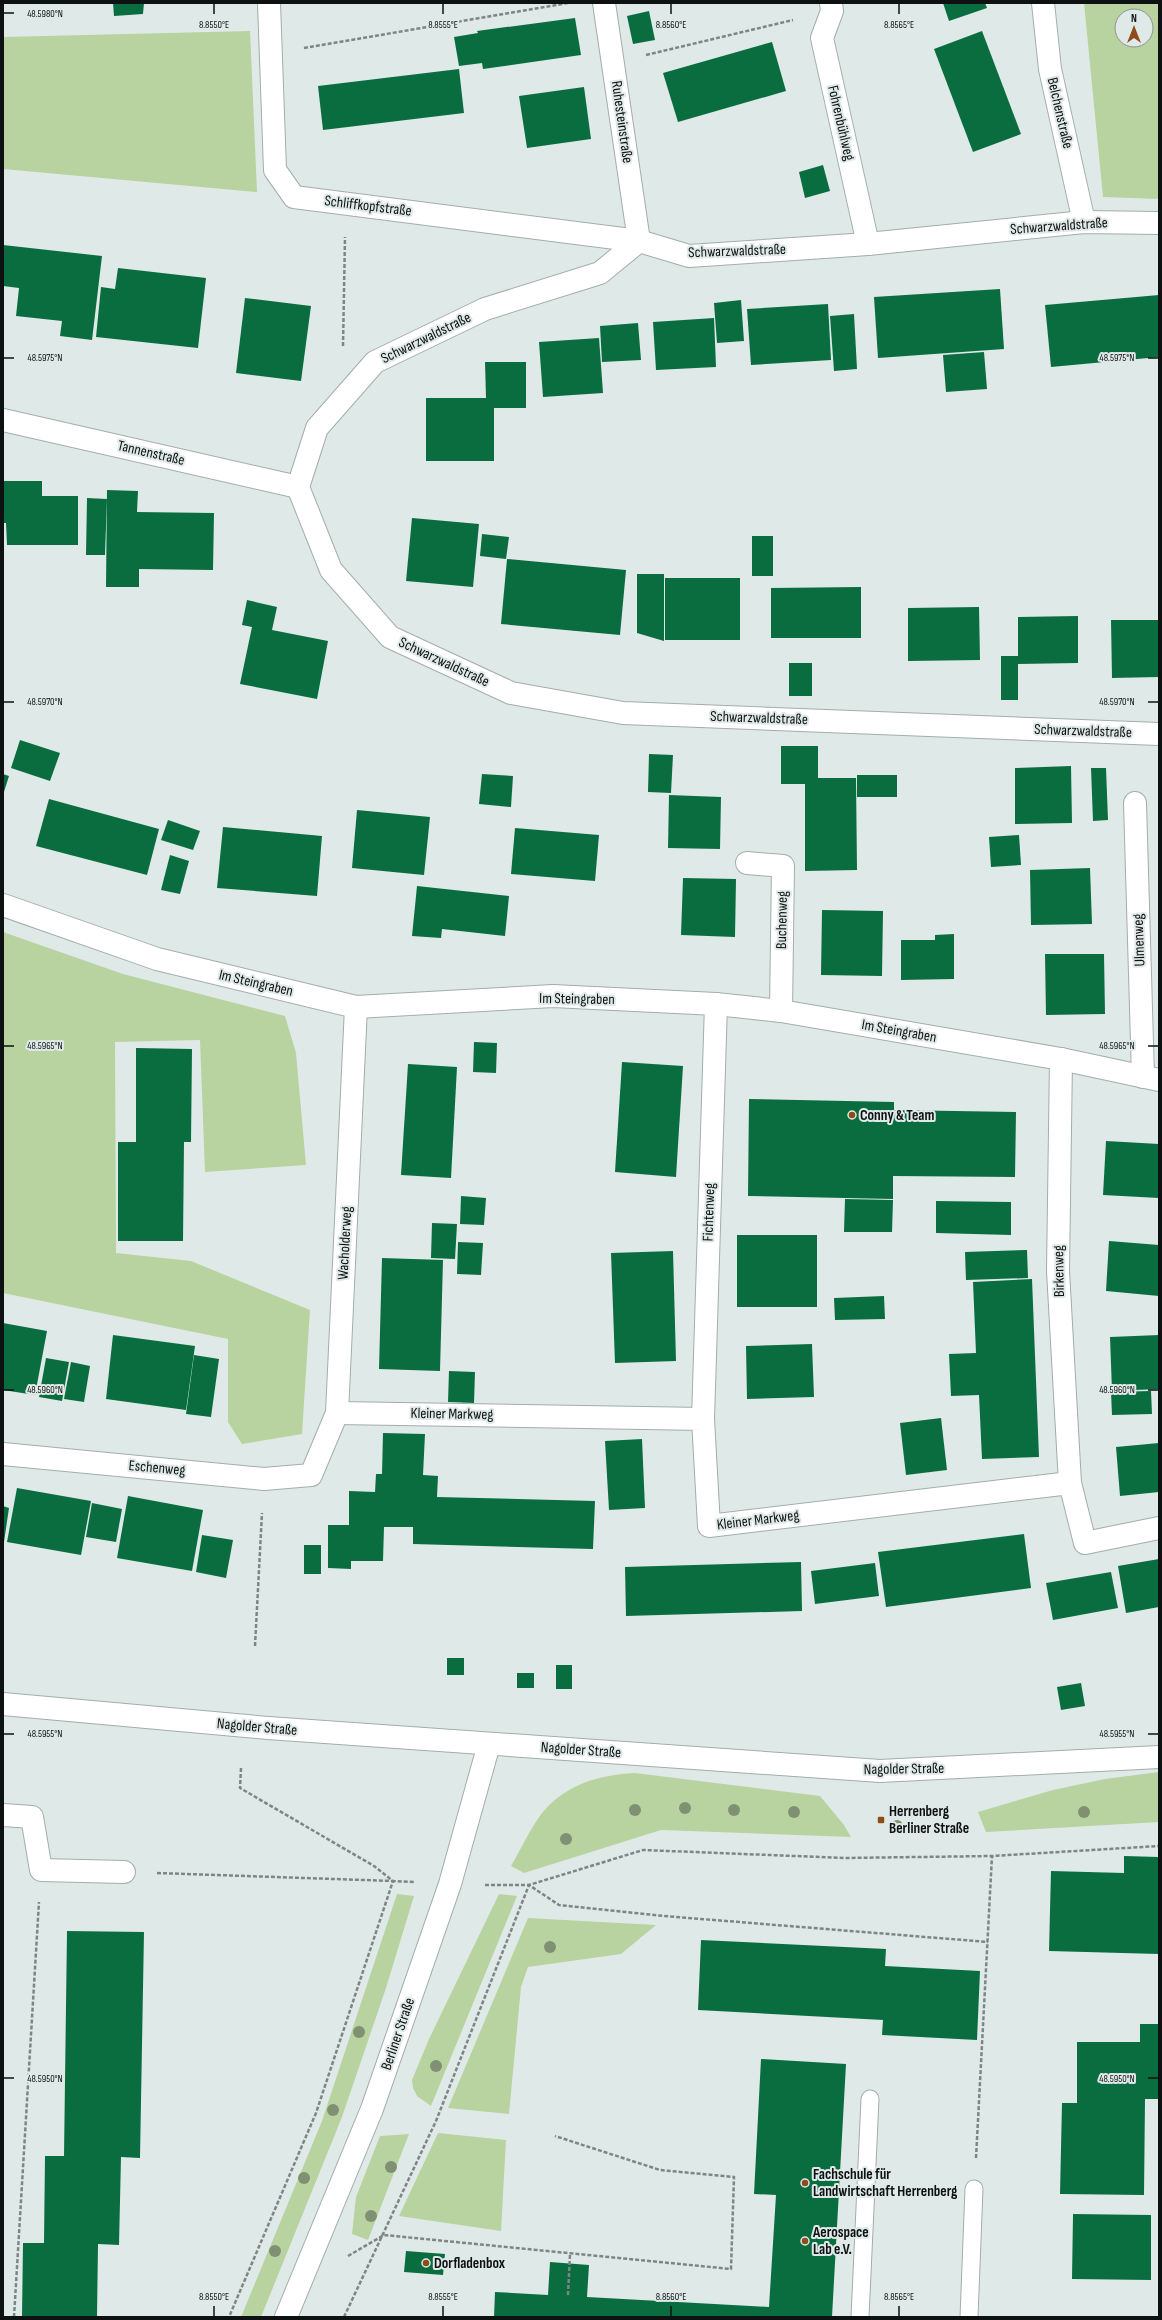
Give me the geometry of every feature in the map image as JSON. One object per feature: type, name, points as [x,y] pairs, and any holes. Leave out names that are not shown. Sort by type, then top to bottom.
[{"type":"street","name":"Schliffkopfstraße","points":[[269,3],[272,53],[275,170],[294,196],[639,241]]},
{"type":"street","name":"Ruhesteinstraße","points":[[604,3],[639,241]]},
{"type":"street","name":"Belchenstraße","points":[[1043,3],[1050,69],[1084,222]]},
{"type":"street","name":"Fohrenbühlweg","points":[[832,7],[822,38],[868,244]]},
{"type":"street","name":"Schwarzwaldstraße","points":[[1159,223],[1084,222],[868,244],[690,256],[639,241],[600,273],[485,309],[375,362],[318,428],[298,487],[331,570],[390,637],[512,693],[623,713],[1159,734]]},
{"type":"street","name":"Tannenstraße","points":[[3,420],[298,487]]},
{"type":"street","name":"Ulmenweg","points":[[1136,803],[1151,1079]]},
{"type":"street","name":"Buchenweg","points":[[747,863],[783,866],[781,1011]]},
{"type":"street","name":"Im Steingraben","points":[[3,904],[157,959],[356,1006],[554,996],[716,1004],[781,1011],[1061,1059],[1151,1079]]},
{"type":"street","name":"Fichtenweg","points":[[703,1419],[716,1004]]},
{"type":"street","name":"Wacholderweg","points":[[311,1475],[337,1412],[356,1006]]},
{"type":"street","name":"Birkenweg","points":[[1061,1059],[1058,1272],[1070,1483]]},
{"type":"street","name":"Kleiner Markweg","points":[[337,1412],[703,1419],[709,1526],[1070,1483]]},
{"type":"street","name":"Eschenweg","points":[[3,1454],[264,1479],[311,1475]]},
{"type":"street","points":[[1070,1483],[1085,1543],[1159,1528]]},
{"type":"street","name":"Nagolder Straße","points":[[3,1704],[268,1728],[880,1771],[1159,1757]]},
{"type":"street","name":"Berliner Straße","points":[[286,2317],[372,2109],[450,1884],[489,1744]]},
{"type":"street","points":[[3,1815],[32,1816],[41,1870],[124,1872]]},
{"type":"lane","points":[[860,2317],[870,2099]]},
{"type":"lane","points":[[969,2317],[974,2189]]},
{"type":"path","points":[[272,53],[568,3]]},
{"type":"path","points":[[613,63],[832,7]]},
{"type":"path","points":[[342,400],[345,203]]},
{"type":"path","points":[[255,1646],[264,1479]]},
{"type":"path","points":[[241,1768],[240,1788],[374,1866],[393,1881]]},
{"type":"path","points":[[124,1872],[450,1884],[529,1885],[643,1850],[845,1858],[992,1856],[1159,1846]]},
{"type":"path","points":[[974,2189],[992,1856]]},
{"type":"path","points":[[14,2317],[41,1870]]},
{"type":"path","points":[[229,2317],[316,2113],[393,1881]]},
{"type":"path","points":[[529,1885],[559,1905],[664,1916],[988,1942]]},
{"type":"path","points":[[344,2317],[384,2235],[436,2121],[529,1885]]},
{"type":"path","points":[[317,2242],[349,2257],[384,2235],[732,2269],[734,2177],[660,2170],[555,2136]]},
{"type":"path","points":[[568,2296],[570,2254]]},
{"type":"green space","points":[[1084,3],[1159,3],[1159,199],[1103,197]]},
{"type":"green space","points":[[250,31],[257,192],[3,169],[3,37]]},
{"type":"green space","points":[[3,932],[123,974],[285,1016],[296,1053],[306,1165],[205,1172],[200,1040],[115,1042],[116,1253],[191,1261],[310,1310],[302,1434],[242,1444],[228,1422],[228,1339],[3,1293]]},
{"type":"green space","points":[[1159,1772],[1159,1822],[986,1832],[978,1812],[1053,1790],[1105,1779]]},
{"type":"green space","points":[[635,1773],[820,1796],[844,1825],[851,1837],[661,1830],[524,1873],[511,1866],[538,1819],[551,1803],[572,1788],[584,1783],[609,1776]]},
{"type":"green space","points":[[397,1894],[414,1896],[386,1988],[342,2117],[261,2317],[241,2317],[322,2121]]},
{"type":"green space","points":[[499,1894],[517,1896],[431,2106],[417,2096],[413,2088],[412,2080],[429,2039]]},
{"type":"green space","points":[[528,1918],[656,1925],[621,1954],[528,1967],[521,1987],[509,2114],[448,2108]]},
{"type":"green space","points":[[438,2133],[506,2140],[501,2231],[399,2216]]},
{"type":"green space","points":[[409,2134],[368,2240],[352,2234],[356,2197],[380,2136]]},
{"type":"building","points":[[113,3],[144,3],[143,14],[114,16]]},
{"type":"building","points":[[943,3],[985,3],[987,8],[949,21]]},
{"type":"building","points":[[649,11],[655,40],[633,44],[627,16]]},
{"type":"building","points":[[575,18],[581,55],[483,69],[482,63],[459,66],[454,37],[478,33],[477,31]]},
{"type":"building","points":[[982,31],[1021,134],[973,152],[934,49]]},
{"type":"building","points":[[772,42],[786,91],[678,122],[663,73]]},
{"type":"building","points":[[459,69],[464,113],[323,130],[318,86]]},
{"type":"building","points":[[584,87],[591,139],[527,148],[519,96]]},
{"type":"building","points":[[823,165],[830,191],[805,198],[799,172]]},
{"type":"building","points":[[3,245],[102,256],[92,340],[60,336],[62,321],[16,316],[19,288],[3,286]]},
{"type":"building","points":[[118,268],[206,278],[198,348],[96,337],[101,287],[115,289]]},
{"type":"building","points":[[1000,289],[1004,349],[878,358],[874,297]]},
{"type":"building","points":[[1159,295],[1159,357],[1051,367],[1045,305]]},
{"type":"building","points":[[245,298],[311,306],[301,381],[236,373]]},
{"type":"building","points":[[741,300],[744,341],[717,343],[714,303]]},
{"type":"building","points":[[828,304],[831,360],[751,365],[747,309]]},
{"type":"building","points":[[854,314],[857,369],[834,371],[830,316]]},
{"type":"building","points":[[714,318],[716,367],[656,370],[653,322]]},
{"type":"building","points":[[638,323],[641,360],[602,362],[600,326]]},
{"type":"building","points":[[599,338],[603,393],[543,397],[539,342]]},
{"type":"building","points":[[984,352],[987,389],[946,392],[943,355]]},
{"type":"building","points":[[485,362],[526,362],[526,408],[494,408],[494,461],[426,461],[426,398],[486,398]]},
{"type":"building","points":[[3,481],[42,481],[42,496],[78,496],[78,545],[7,545],[6,523],[3,523]]},
{"type":"building","points":[[107,490],[138,491],[137,512],[214,513],[213,570],[139,569],[139,587],[106,587]]},
{"type":"building","points":[[87,498],[107,499],[105,555],[86,555]]},
{"type":"building","points":[[412,518],[479,524],[473,587],[406,581]]},
{"type":"building","points":[[482,534],[509,537],[506,559],[480,556]]},
{"type":"building","points":[[752,536],[773,536],[773,576],[752,576]]},
{"type":"building","points":[[507,559],[626,570],[620,635],[501,624]]},
{"type":"building","points":[[637,574],[664,574],[664,641],[637,633]]},
{"type":"building","points":[[665,578],[740,578],[740,640],[665,640]]},
{"type":"building","points":[[861,587],[861,638],[771,638],[771,588]]},
{"type":"building","points":[[247,600],[277,607],[272,630],[328,641],[317,699],[240,684],[252,627],[242,625]]},
{"type":"building","points":[[979,607],[980,660],[908,661],[908,608]]},
{"type":"building","points":[[1078,616],[1078,663],[1018,664],[1018,700],[1001,700],[1001,656],[1018,656],[1018,617]]},
{"type":"building","points":[[1111,620],[1159,620],[1159,677],[1112,678]]},
{"type":"building","points":[[789,663],[812,663],[812,696],[789,696]]},
{"type":"building","points":[[20,740],[60,753],[50,781],[11,768]]},
{"type":"building","points":[[781,746],[818,746],[818,778],[856,778],[857,870],[805,871],[805,784],[781,784]]},
{"type":"building","points":[[649,754],[673,755],[671,793],[648,792]]},
{"type":"building","points":[[1071,766],[1072,823],[1015,824],[1015,768]]},
{"type":"building","points":[[1091,768],[1106,768],[1108,820],[1093,821]]},
{"type":"building","points":[[3,774],[9,776],[3,795]]},
{"type":"building","points":[[482,774],[513,776],[511,807],[479,804]]},
{"type":"building","points":[[857,775],[897,775],[897,797],[857,797]]},
{"type":"building","points":[[669,795],[721,797],[720,849],[668,848]]},
{"type":"building","points":[[49,799],[159,829],[147,875],[36,846]]},
{"type":"building","points":[[357,810],[430,817],[424,875],[352,868]]},
{"type":"building","points":[[168,820],[200,831],[193,850],[161,840]]},
{"type":"building","points":[[223,827],[322,836],[317,896],[217,888]]},
{"type":"building","points":[[515,828],[599,835],[595,881],[511,874]]},
{"type":"building","points":[[1019,835],[1021,865],[991,867],[989,837]]},
{"type":"building","points":[[170,855],[189,861],[180,894],[161,890]]},
{"type":"building","points":[[1090,868],[1092,924],[1031,925],[1030,870]]},
{"type":"building","points":[[683,878],[736,879],[735,937],[681,935]]},
{"type":"building","points":[[417,886],[509,896],[505,936],[442,929],[441,938],[412,936]]},
{"type":"building","points":[[822,910],[883,911],[882,976],[821,975]]},
{"type":"building","points":[[954,934],[954,979],[901,980],[901,940],[935,940],[935,935]]},
{"type":"building","points":[[1045,954],[1104,954],[1105,1014],[1046,1015]]},
{"type":"building","points":[[474,1042],[497,1043],[496,1073],[473,1072]]},
{"type":"building","points":[[136,1048],[192,1049],[191,1142],[184,1142],[183,1241],[118,1241],[118,1142],[136,1142]]},
{"type":"building","points":[[622,1062],[683,1066],[676,1177],[615,1172]]},
{"type":"building","points":[[408,1064],[457,1067],[451,1178],[401,1175]]},
{"type":"building","points":[[749,1099],[894,1102],[894,1110],[1016,1112],[1015,1177],[893,1176],[893,1199],[748,1196]]},
{"type":"building","points":[[1106,1141],[1159,1144],[1159,1198],[1103,1195]]},
{"type":"building","points":[[461,1196],[486,1198],[484,1225],[460,1224]]},
{"type":"building","points":[[845,1199],[893,1200],[892,1232],[844,1232]]},
{"type":"building","points":[[936,1201],[1011,1202],[1011,1235],[936,1233]]},
{"type":"building","points":[[432,1223],[457,1224],[455,1259],[431,1258]]},
{"type":"building","points":[[737,1235],[817,1235],[817,1307],[737,1307]]},
{"type":"building","points":[[1109,1241],[1159,1245],[1159,1296],[1106,1291]]},
{"type":"building","points":[[458,1242],[483,1243],[481,1275],[457,1274]]},
{"type":"building","points":[[1027,1250],[1028,1278],[966,1280],[965,1252]]},
{"type":"building","points":[[673,1251],[676,1361],[615,1363],[611,1253]]},
{"type":"building","points":[[382,1258],[443,1260],[440,1371],[379,1369]]},
{"type":"building","points":[[1032,1279],[1039,1457],[982,1459],[979,1395],[951,1396],[949,1354],[976,1353],[973,1282]]},
{"type":"building","points":[[884,1296],[885,1319],[835,1320],[834,1298]]},
{"type":"building","points":[[3,1323],[47,1331],[35,1395],[3,1390]]},
{"type":"building","points":[[113,1335],[195,1346],[186,1410],[106,1399]]},
{"type":"building","points":[[1159,1335],[1159,1389],[1112,1391],[1110,1337]]},
{"type":"building","points":[[812,1344],[814,1397],[747,1399],[746,1346]]},
{"type":"building","points":[[194,1355],[219,1359],[211,1417],[186,1414]]},
{"type":"building","points":[[46,1358],[69,1362],[62,1401],[39,1397]]},
{"type":"building","points":[[71,1362],[90,1366],[84,1402],[64,1399]]},
{"type":"building","points":[[449,1371],[475,1372],[474,1403],[448,1402]]},
{"type":"building","points":[[1151,1391],[1152,1414],[1112,1415],[1111,1392]]},
{"type":"building","points":[[941,1418],[947,1470],[906,1475],[900,1423]]},
{"type":"building","points":[[383,1433],[425,1434],[423,1475],[438,1476],[437,1497],[595,1501],[593,1549],[413,1544],[413,1527],[384,1527],[383,1561],[351,1561],[351,1569],[328,1568],[328,1525],[349,1525],[349,1491],[375,1492],[376,1474],[382,1474]]},
{"type":"building","points":[[642,1439],[645,1508],[609,1510],[605,1441]]},
{"type":"building","points":[[1159,1443],[1159,1492],[1120,1496],[1116,1447]]},
{"type":"building","points":[[17,1488],[91,1501],[81,1555],[7,1542]]},
{"type":"building","points":[[128,1496],[203,1510],[192,1571],[117,1558]]},
{"type":"building","points":[[92,1503],[122,1509],[116,1542],[86,1537]]},
{"type":"building","points":[[3,1506],[9,1508],[4,1542],[3,1542]]},
{"type":"building","points":[[1024,1534],[1031,1588],[886,1607],[878,1552]]},
{"type":"building","points":[[202,1535],[233,1540],[226,1578],[196,1572]]},
{"type":"building","points":[[304,1545],[321,1545],[321,1574],[304,1574]]},
{"type":"building","points":[[1159,1559],[1159,1607],[1126,1613],[1118,1566]]},
{"type":"building","points":[[801,1562],[802,1611],[626,1616],[625,1567]]},
{"type":"building","points":[[875,1563],[879,1596],[815,1604],[811,1571]]},
{"type":"building","points":[[1111,1572],[1118,1608],[1053,1620],[1046,1583]]},
{"type":"building","points":[[447,1658],[464,1658],[464,1675],[447,1675]]},
{"type":"building","points":[[556,1665],[572,1665],[572,1689],[556,1689]]},
{"type":"building","points":[[517,1673],[534,1673],[534,1688],[517,1688]]},
{"type":"building","points":[[1081,1683],[1085,1706],[1061,1710],[1057,1687]]},
{"type":"building","points":[[1124,1856],[1159,1857],[1159,1954],[1049,1951],[1051,1871],[1124,1873]]},
{"type":"building","points":[[67,1931],[144,1932],[140,2158],[121,2157],[119,2245],[98,2244],[97,2317],[22,2317],[23,2243],[44,2243],[45,2156],[64,2156]]},
{"type":"building","points":[[701,1940],[886,1949],[885,1966],[980,1971],[977,2040],[882,2035],[883,2020],[698,2010]]},
{"type":"building","points":[[1140,2024],[1159,2024],[1159,2099],[1145,2099],[1144,2195],[1060,2194],[1062,2103],[1077,2103],[1077,2042],[1140,2042]]},
{"type":"building","points":[[761,2059],[846,2064],[832,2317],[494,2317],[495,2292],[548,2295],[550,2262],[589,2265],[587,2297],[769,2307],[776,2195],[754,2194]]},
{"type":"building","points":[[1073,2214],[1151,2215],[1151,2280],[1072,2279]]},
{"type":"building","points":[[406,2251],[445,2254],[443,2275],[404,2272]]},
{"type":"place","name":"Conny & Team","points":[[852,1115]]},
{"type":"place","name":"Herrenberg Berliner Straße","points":[[881,1820]]},
{"type":"place","name":"Fachschule für Landwirtschaft Herrenberg","points":[[805,2183]]},
{"type":"place","name":"Aerospace Lab e.V.","points":[[805,2241]]},
{"type":"place","name":"Dorfladenbox","points":[[426,2263]]}]
